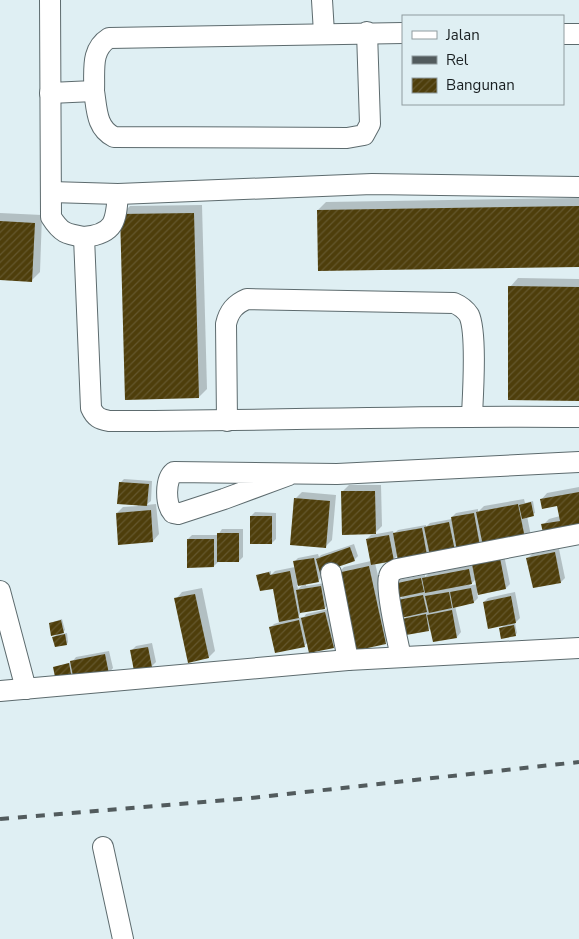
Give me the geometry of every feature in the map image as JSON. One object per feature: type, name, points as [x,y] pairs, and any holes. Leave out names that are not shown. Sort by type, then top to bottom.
[{"type":"street","points":[[50,0],[52,217],[62,232],[71,235],[84,237],[103,233],[112,225],[116,217],[118,194]]},
{"type":"street","points":[[322,0],[324,33]]},
{"type":"street","points":[[368,32],[370,124],[364,134],[358,136],[347,138],[114,137],[102,128],[99,120],[94,91],[95,57],[97,49],[109,38],[368,32],[402,33]]},
{"type":"street","points":[[564,34],[579,34]]},
{"type":"street","points":[[50,92],[94,91]]},
{"type":"street","points":[[51,192],[118,194],[372,184],[579,187]]},
{"type":"street","points":[[84,237],[91,408],[94,415],[101,420],[227,421],[472,416],[579,417]]},
{"type":"street","points":[[227,421],[226,324],[229,313],[238,302],[247,299],[454,303],[463,307],[469,316],[473,331],[472,416]]},
{"type":"street","points":[[289,475],[178,514],[173,513],[168,505],[169,477],[174,472],[289,475],[337,474],[579,462]]},
{"type":"street","points":[[401,658],[389,593],[388,578],[391,572],[397,569],[579,534]]},
{"type":"street","points":[[331,573],[348,660]]},
{"type":"street","points":[[0,591],[26,689]]},
{"type":"street","points":[[0,691],[348,660],[579,648]]},
{"type":"street","points":[[103,847],[123,939]]},
{"type":"building","points":[[579,206],[579,267],[318,271],[317,210]]},
{"type":"building","points":[[194,213],[199,398],[125,400],[120,214]]},
{"type":"building","points":[[0,221],[35,223],[32,282],[0,280]]},
{"type":"building","points":[[508,286],[579,287],[579,401],[508,400]]},
{"type":"building","points":[[119,482],[149,484],[147,506],[117,504]]},
{"type":"building","points":[[341,491],[375,491],[376,534],[342,535]]},
{"type":"building","points":[[579,492],[579,530],[544,537],[541,524],[560,521],[557,506],[542,509],[540,499]]},
{"type":"building","points":[[294,498],[330,501],[326,548],[290,545]]},
{"type":"building","points":[[531,502],[534,516],[522,519],[519,505]]},
{"type":"building","points":[[518,504],[526,543],[484,551],[476,512]]},
{"type":"building","points":[[151,510],[153,542],[118,545],[116,513]]},
{"type":"building","points":[[474,513],[480,546],[457,551],[451,517]]},
{"type":"building","points":[[250,516],[272,516],[272,544],[250,544]]},
{"type":"building","points":[[449,522],[455,551],[430,556],[424,527]]},
{"type":"building","points":[[422,528],[427,555],[398,561],[393,533]]},
{"type":"building","points":[[217,533],[239,533],[239,562],[217,562]]},
{"type":"building","points":[[389,535],[394,561],[371,565],[366,539]]},
{"type":"building","points":[[187,539],[214,539],[214,567],[187,568]]},
{"type":"building","points":[[350,547],[355,561],[320,573],[316,559]]},
{"type":"building","points":[[555,552],[561,583],[533,588],[526,558]]},
{"type":"building","points":[[314,558],[319,582],[298,586],[293,561]]},
{"type":"building","points":[[500,558],[506,589],[478,595],[472,564]]},
{"type":"building","points":[[369,566],[386,644],[354,651],[337,573]]},
{"type":"building","points":[[469,569],[472,584],[425,593],[422,578]]},
{"type":"building","points":[[290,571],[299,618],[279,622],[273,589],[260,591],[256,575],[269,572],[270,575]]},
{"type":"building","points":[[421,578],[424,592],[396,598],[393,584]]},
{"type":"building","points":[[321,586],[325,609],[300,613],[296,590]]},
{"type":"building","points":[[471,588],[474,603],[453,608],[450,592]]},
{"type":"building","points":[[449,592],[452,608],[429,613],[425,596]]},
{"type":"building","points":[[195,594],[209,658],[188,663],[174,598]]},
{"type":"building","points":[[423,595],[427,612],[401,618],[398,600]]},
{"type":"building","points":[[511,596],[516,623],[488,629],[483,602]]},
{"type":"building","points":[[452,610],[457,638],[433,642],[427,615]]},
{"type":"building","points":[[325,612],[334,648],[309,653],[301,618]]},
{"type":"building","points":[[426,614],[429,631],[406,635],[402,619]]},
{"type":"building","points":[[61,620],[64,633],[51,636],[49,623]]},
{"type":"building","points":[[299,620],[305,647],[275,653],[269,627]]},
{"type":"building","points":[[514,625],[516,636],[501,639],[499,628]]},
{"type":"building","points":[[65,634],[67,645],[55,647],[52,637]]},
{"type":"building","points":[[148,647],[152,667],[134,671],[130,650]]},
{"type":"building","points":[[105,654],[109,674],[74,681],[70,661]]},
{"type":"building","points":[[69,663],[72,679],[56,682],[53,667]]},
{"type":"railway","points":[[0,819],[251,798],[579,762]]}]
